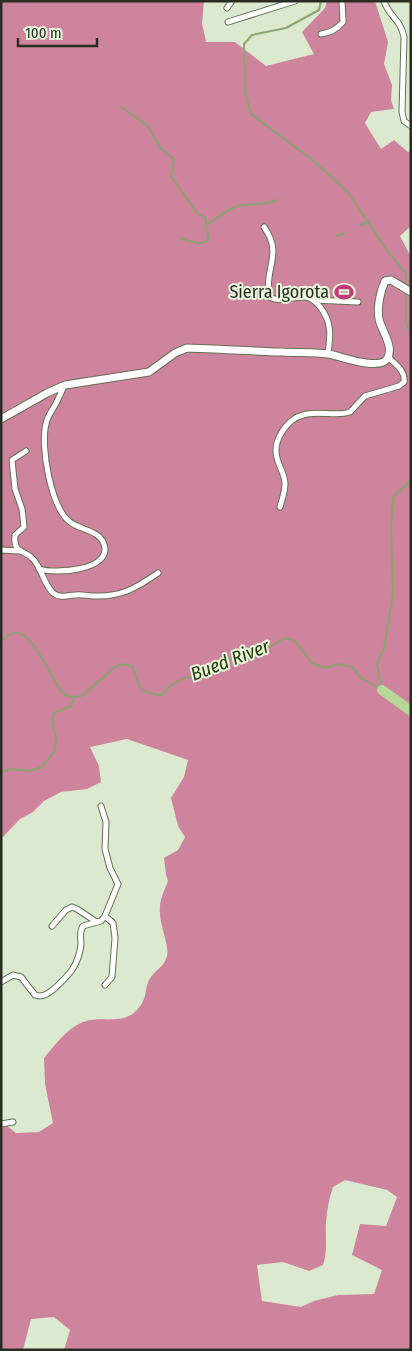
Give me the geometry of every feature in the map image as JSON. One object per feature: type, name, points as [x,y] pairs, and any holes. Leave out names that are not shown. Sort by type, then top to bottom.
[{"type":"main road","points":[[1,419],[64,385],[149,372],[175,353],[187,348],[328,354],[364,363],[378,364],[385,361],[388,357],[387,339],[380,320],[381,294],[387,280],[391,280],[411,292]]},
{"type":"street","points":[[227,8],[232,1]]},
{"type":"street","points":[[228,22],[295,1]]},
{"type":"street","points":[[321,34],[329,33],[343,22],[341,12],[342,1]]},
{"type":"street","points":[[384,1],[389,12],[401,26],[404,37],[402,112],[404,121],[411,126]]},
{"type":"street","points":[[264,227],[270,235],[274,247],[274,259],[269,281],[270,296],[275,300],[305,297],[313,300],[358,302]]},
{"type":"street","points":[[313,300],[325,315],[329,326],[328,354]]},
{"type":"street","points":[[280,507],[285,484],[276,450],[285,428],[290,422],[302,415],[350,412],[365,396],[399,386],[404,382],[405,378],[388,357]]},
{"type":"street","points":[[39,569],[48,571],[89,566],[101,560],[105,547],[98,536],[71,523],[65,517],[60,509],[48,472],[44,449],[45,424],[64,385]]},
{"type":"street","points":[[19,551],[15,542],[15,535],[24,527],[22,509],[15,489],[12,460],[26,451]]},
{"type":"street","points":[[1,550],[19,551],[30,557],[50,589],[60,596],[121,594],[132,590],[158,573]]},
{"type":"street","points":[[1,982],[13,975],[21,977],[34,995],[41,996],[50,992],[72,973],[77,961],[81,929],[87,924],[101,921],[105,916],[118,884],[110,868],[105,849],[106,829],[101,806]]},
{"type":"street","points":[[52,926],[66,910],[72,907],[95,921]]},
{"type":"street","points":[[105,916],[113,923],[115,938],[112,977],[105,985]]},
{"type":"street","points":[[1,1124],[13,1122]]},
{"type":"shaded area","points":[[1,1],[204,1],[202,23],[206,42],[235,42],[266,66],[314,54],[302,32],[325,8],[327,1],[375,1],[388,42],[384,64],[392,85],[391,100],[394,109],[371,112],[365,123],[381,149],[394,140],[408,152],[411,150],[411,226],[400,236],[411,257],[411,1350],[64,1350],[70,1330],[54,1317],[31,1319],[23,1350],[1,1350],[1,1121],[16,1133],[39,1132],[53,1123],[45,1084],[44,1058],[61,1038],[83,1022],[124,1018],[132,1015],[144,999],[151,977],[166,960],[167,947],[160,913],[161,901],[168,881],[164,858],[178,850],[185,837],[178,826],[171,798],[184,777],[188,760],[127,739],[90,747],[99,766],[101,782],[87,789],[61,792],[44,801],[33,812],[20,819],[1,839]],"holes":[[[345,1180],[387,1190],[397,1197],[386,1226],[360,1224],[352,1255],[382,1270],[374,1294],[338,1295],[314,1301],[301,1307],[262,1301],[257,1265],[283,1262],[309,1271],[323,1265],[326,1249],[327,1213],[333,1187]]]},
{"type":"waterway","points":[[321,1],[319,10],[286,28],[252,35],[244,44],[245,92],[251,114],[310,158],[347,191],[386,249],[406,274],[406,287]]},
{"type":"waterway","points":[[121,107],[148,126],[160,148],[174,159],[171,176],[197,213],[206,218],[206,225]]},
{"type":"waterway","points":[[180,238],[195,243],[202,243],[209,239],[206,225],[234,207],[277,200]]},
{"type":"waterway","points":[[360,225],[369,222]]},
{"type":"waterway","points":[[337,236],[344,233]]},
{"type":"waterway","points":[[406,292],[406,324],[411,333]]},
{"type":"waterway","points":[[382,690],[377,664],[384,649],[393,594],[391,527],[393,497],[411,480]]},
{"type":"waterway","name":"Bued River","points":[[1,642],[11,634],[20,634],[29,640],[63,693],[72,697],[82,696],[116,666],[125,664],[133,667],[139,684],[144,691],[162,695],[170,686],[184,678],[203,674],[236,655],[254,654],[285,638],[295,641],[312,663],[325,668],[338,664],[352,667],[360,677],[382,690]]},
{"type":"waterway","name":"Bued River","points":[[382,690],[411,711]]},
{"type":"waterway","points":[[1,772],[13,769],[30,771],[42,767],[55,751],[56,737],[52,723],[54,713],[71,706],[75,697]]},
{"type":"place","name":"Sierra Igorota","points":[[344,292]]}]
